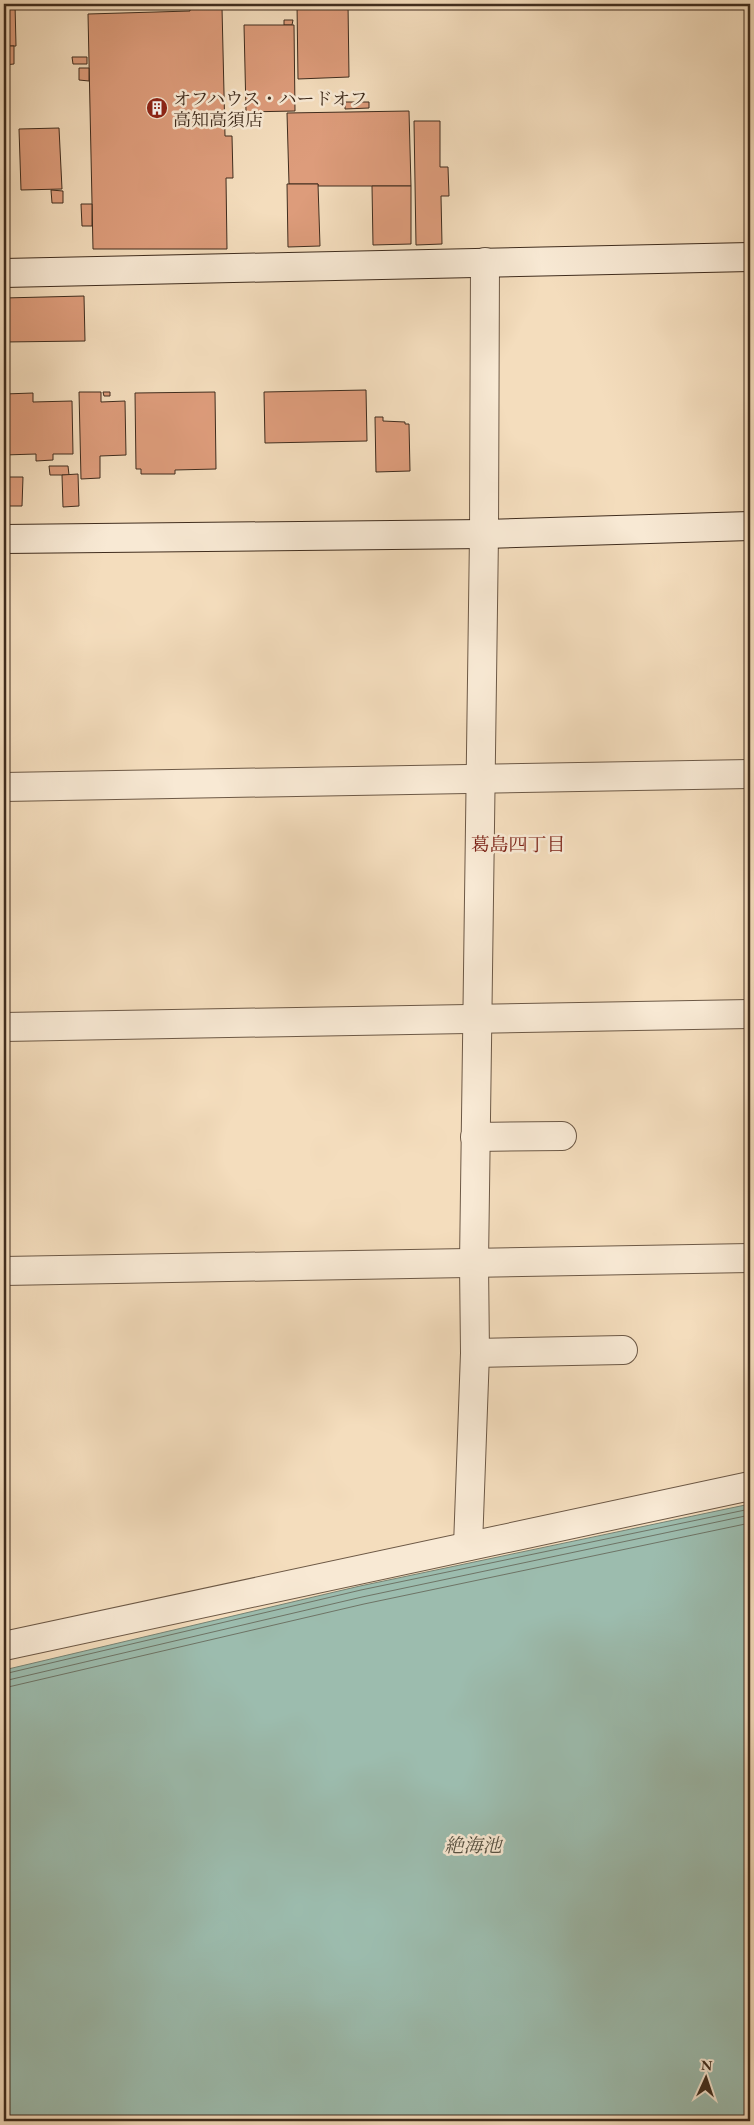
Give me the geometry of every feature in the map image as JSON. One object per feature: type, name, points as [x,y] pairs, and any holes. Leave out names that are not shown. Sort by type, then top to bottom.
[{"type":"street","points":[[4,274],[750,257]]},
{"type":"street","points":[[468,1546],[475,1353],[476,1019],[484,534],[485,262]]},
{"type":"street","points":[[4,539],[484,534],[750,526]]},
{"type":"street","points":[[4,786],[750,774]]},
{"type":"street","points":[[4,1027],[750,1014]]},
{"type":"street","points":[[476,1137],[562,1136]]},
{"type":"street","points":[[4,1271],[750,1258]]},
{"type":"street","points":[[475,1353],[623,1350]]},
{"type":"street","points":[[4,1646],[750,1486]]},
{"type":"water","name":"絶海池","points":[[750,1504],[750,2121],[4,2121],[4,1670],[360,1586]]},
{"type":"building","points":[[4,4],[15,4],[16,46],[4,46]]},
{"type":"building","points":[[297,4],[348,4],[349,77],[298,79]]},
{"type":"building","name":"オフハウス・ハードオフ 高知高須店","points":[[190,8],[222,8],[225,136],[232,136],[233,178],[226,178],[227,249],[93,249],[88,14],[190,11]]},
{"type":"building","points":[[284,20],[293,20],[292,25],[284,25]]},
{"type":"building","points":[[244,25],[294,25],[295,111],[246,112]]},
{"type":"building","points":[[4,46],[14,46],[14,64],[4,65]]},
{"type":"building","points":[[72,57],[87,57],[87,64],[73,64]]},
{"type":"building","points":[[79,68],[89,68],[89,81],[79,80]]},
{"type":"building","points":[[345,102],[369,102],[369,108],[345,109]]},
{"type":"building","points":[[409,111],[411,186],[318,186],[318,184],[289,184],[287,113]]},
{"type":"building","points":[[414,121],[440,121],[440,167],[448,167],[449,196],[441,196],[442,244],[416,245]]},
{"type":"building","points":[[59,128],[62,189],[21,190],[19,129]]},
{"type":"building","points":[[287,184],[318,184],[320,246],[288,247]]},
{"type":"building","points":[[372,186],[411,186],[411,244],[373,245]]},
{"type":"building","points":[[51,190],[63,191],[63,203],[52,203]]},
{"type":"building","points":[[81,204],[92,204],[92,226],[82,226]]},
{"type":"building","points":[[84,296],[85,341],[4,342],[4,298]]},
{"type":"building","points":[[366,390],[367,441],[265,443],[264,392]]},
{"type":"building","points":[[79,392],[101,392],[101,402],[125,401],[126,455],[100,456],[100,478],[81,479]]},
{"type":"building","points":[[103,392],[110,392],[110,396],[104,396]]},
{"type":"building","points":[[215,392],[216,469],[175,470],[175,474],[141,474],[141,469],[136,469],[135,393]]},
{"type":"building","points":[[33,393],[33,402],[72,401],[73,454],[53,454],[53,460],[36,461],[36,454],[4,455],[4,394]]},
{"type":"building","points":[[375,417],[383,417],[383,421],[405,422],[405,424],[409,424],[410,471],[376,472]]},
{"type":"building","points":[[49,466],[68,466],[69,475],[50,475]]},
{"type":"building","points":[[78,474],[79,506],[63,507],[62,475]]},
{"type":"building","points":[[4,477],[23,477],[22,506],[4,506]]},
{"type":"place","name":"オフハウス・ハードオフ 高知高須店","points":[[157,108]]},
{"type":"district","name":"葛島四丁目","points":[[518,844]]}]
